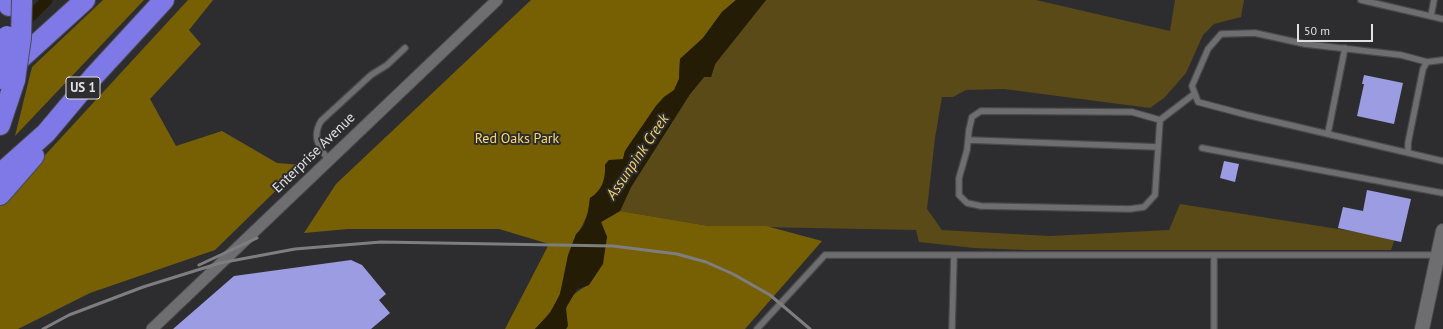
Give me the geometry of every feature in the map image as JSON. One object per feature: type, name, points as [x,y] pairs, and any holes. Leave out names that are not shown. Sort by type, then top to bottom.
[{"type":"highway","points":[[5,79],[85,0]]},
{"type":"highway","name":"US 1","points":[[0,174],[46,133],[164,0]]},
{"type":"highway","points":[[0,125],[5,79],[21,38],[13,2]]},
{"type":"highway","points":[[0,195],[26,167],[61,122],[80,93]]},
{"type":"street","name":"Enterprise Avenue","points":[[152,329],[497,0]]},
{"type":"street","points":[[1422,329],[1436,274],[1437,255],[1443,231]]},
{"type":"lane","points":[[1361,0],[1443,19]]},
{"type":"lane","points":[[1431,16],[1434,0]]},
{"type":"lane","points":[[1443,60],[1427,62],[1401,55],[1305,44],[1255,33],[1221,34],[1208,49],[1192,86],[1198,102],[1443,161]]},
{"type":"lane","points":[[329,160],[322,152],[316,140],[317,128],[321,121],[371,75],[387,65],[405,48]]},
{"type":"lane","points":[[1328,133],[1345,48]]},
{"type":"lane","points":[[1408,152],[1408,143],[1423,69],[1427,62]]},
{"type":"lane","points":[[1160,120],[1132,112],[981,111],[972,117],[959,178],[960,195],[967,203],[981,206],[1130,209],[1144,207],[1155,195],[1160,120],[1194,94]]},
{"type":"lane","points":[[968,140],[1158,147]]},
{"type":"lane","points":[[1202,148],[1443,193]]},
{"type":"lane","points":[[757,329],[825,255],[1437,255]]},
{"type":"lane","points":[[952,329],[954,255]]},
{"type":"lane","points":[[1214,256],[1214,329]]},
{"type":"shaded area","points":[[766,0],[1036,0],[1170,31],[1175,0],[1244,0],[1241,17],[1214,24],[1203,35],[1186,73],[1164,98],[1150,108],[1004,89],[966,90],[953,97],[942,97],[935,138],[927,209],[942,230],[1050,236],[1169,230],[1180,204],[1395,238],[1391,250],[1027,250],[974,248],[919,242],[916,230],[709,226],[620,211],[631,187],[690,94],[704,77],[711,77],[715,64]]},
{"type":"green space","points":[[103,0],[144,0],[15,136],[32,67]]},
{"type":"green space","points":[[188,0],[213,0],[189,30],[201,44],[150,99],[176,146],[222,131],[277,163],[302,165],[215,250],[90,293],[18,329],[0,329],[0,204]]},
{"type":"green space","name":"Red Oaks Park","points":[[531,0],[736,0],[722,12],[703,38],[680,59],[679,79],[674,91],[664,97],[656,106],[625,151],[623,160],[609,160],[605,165],[604,180],[598,192],[590,198],[583,225],[569,254],[562,289],[553,309],[535,329],[505,329],[549,244],[499,229],[348,229],[304,233],[336,184]]},
{"type":"green space","points":[[620,211],[709,226],[766,226],[822,241],[745,329],[566,329],[567,306],[571,298],[581,289],[589,285],[607,237],[601,222]]},
{"type":"water","name":"Assunpink Creek","points":[[736,0],[766,0],[715,64],[711,77],[704,77],[690,94],[631,187],[620,211],[601,222],[607,237],[603,264],[589,285],[577,289],[566,308],[568,326],[566,329],[535,329],[550,313],[560,294],[568,255],[576,234],[583,227],[588,213],[590,198],[598,192],[604,180],[605,165],[609,160],[623,159],[625,151],[656,106],[664,97],[674,90],[679,79],[680,59],[703,38],[722,12]]},
{"type":"building","points":[[1364,75],[1403,83],[1394,124],[1357,116],[1364,84],[1362,84]]},
{"type":"building","points":[[1224,161],[1239,164],[1235,182],[1220,178]]},
{"type":"building","points":[[1367,190],[1411,199],[1401,242],[1338,228],[1343,207],[1363,211]]},
{"type":"building","points":[[351,260],[362,265],[386,294],[379,300],[390,313],[371,329],[173,329],[234,276]]},
{"type":"waterway","points":[[21,26],[47,0]]},
{"type":"railway","points":[[199,265],[257,238]]},
{"type":"railway","points":[[43,329],[69,315],[143,287],[220,263],[295,249],[381,242],[613,246],[677,254],[706,262],[733,274],[770,295],[810,329]]}]
